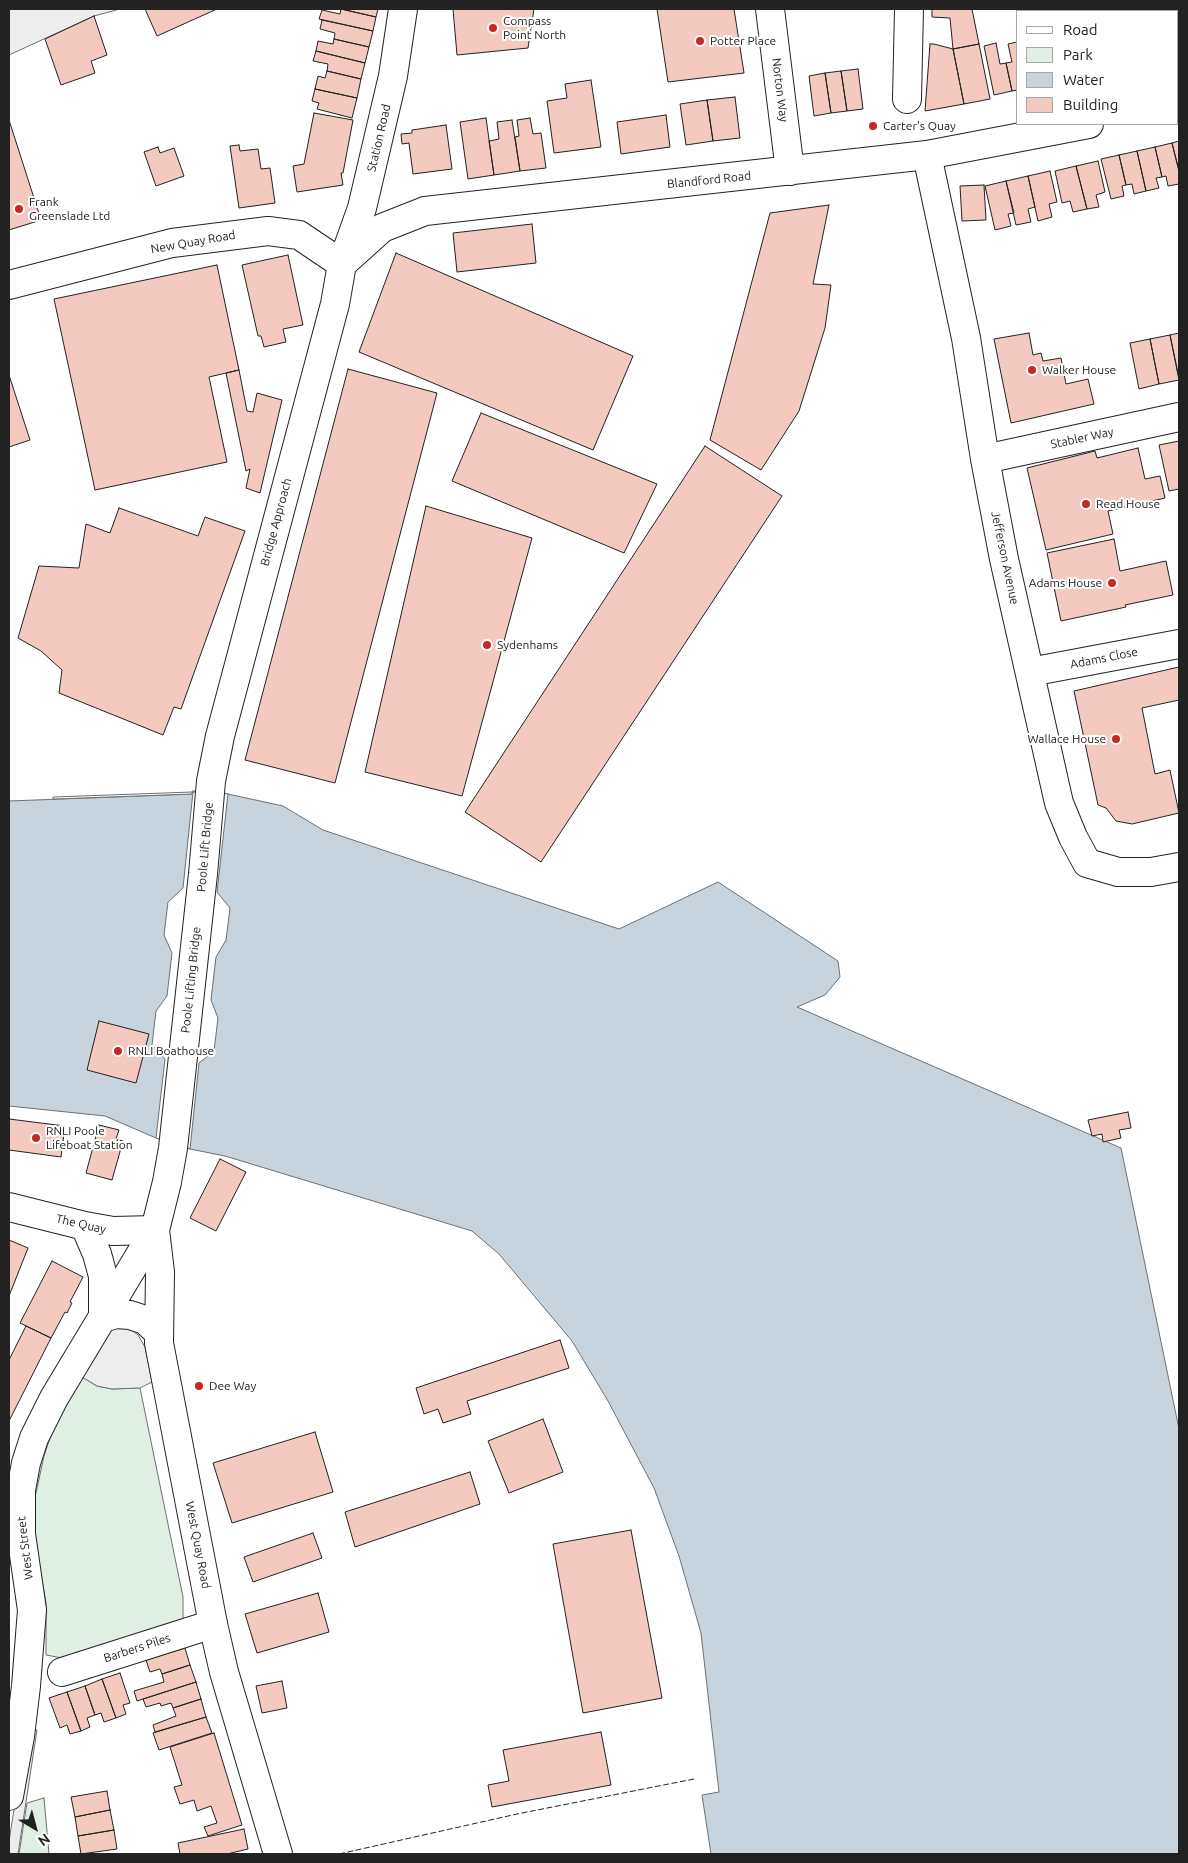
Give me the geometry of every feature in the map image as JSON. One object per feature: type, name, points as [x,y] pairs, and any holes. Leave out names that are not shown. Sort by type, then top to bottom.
[{"type":"main road","name":"Station Road","points":[[342,264],[367,189],[393,76],[403,9]]},
{"type":"main road","name":"Norton Way","points":[[770,9],[790,171]]},
{"type":"main road","points":[[907,99],[909,9]]},
{"type":"main road","name":"Blandford Road","points":[[342,264],[382,228],[425,211],[927,156],[1084,125]]},
{"type":"main road","name":"Jefferson Avenue","points":[[927,156],[965,333],[985,459],[1004,559],[1059,803],[1073,837],[1087,863],[1118,872],[1151,872],[1179,867]]},
{"type":"main road","name":"New Quay Road","points":[[9,285],[172,243],[268,231],[299,235],[342,264]]},
{"type":"main road","name":"Bridge Approach","points":[[211,781],[220,736],[335,304],[342,264]]},
{"type":"main road","name":"Stabler Way","points":[[985,459],[1179,416]]},
{"type":"main road","name":"Adams Close","points":[[1030,672],[1179,644]]},
{"type":"main road","name":"Poole Lift Bridge","points":[[198,913],[211,781]]},
{"type":"main road","name":"Poole Lifting Bridge","points":[[155,1230],[173,1148],[198,913]]},
{"type":"main road","name":"The Quay","points":[[9,1206],[85,1226],[113,1231],[155,1230]]},
{"type":"main road","points":[[85,1226],[97,1254],[103,1276],[103,1318],[116,1314],[130,1315],[146,1320],[158,1332]]},
{"type":"main road","name":"West Street","points":[[9,1796],[20,1736],[32,1610],[21,1534],[21,1490],[26,1463],[34,1438],[54,1398],[155,1230]]},
{"type":"main road","name":"West Quay Road","points":[[155,1230],[160,1272],[158,1332],[164,1372],[213,1624],[224,1672],[278,1854]]},
{"type":"main road","name":"Barbers Piles","points":[[62,1672],[213,1624]]},
{"type":"green space","points":[[82,1377],[97,1386],[112,1389],[140,1388],[183,1597],[183,1619],[62,1658],[46,1655],[46,1603],[34,1535],[34,1502],[44,1456],[53,1429]]},
{"type":"green space","points":[[44,1798],[49,1854],[19,1854],[27,1803]]},
{"type":"shaded area","points":[[9,9],[120,9],[94,16],[9,55]]},
{"type":"shaded area","points":[[111,1328],[129,1328],[138,1335],[145,1347],[152,1382],[140,1388],[112,1389],[97,1386],[82,1377]]},
{"type":"shaded area","points":[[27,1728],[37,1730],[18,1854],[9,1854],[9,1841]]},
{"type":"water","points":[[193,791],[228,794],[283,806],[323,830],[619,929],[718,882],[838,961],[840,977],[825,995],[797,1007],[1121,1148],[1179,1429],[1179,1854],[711,1854],[702,1795],[719,1792],[701,1633],[679,1556],[654,1488],[608,1401],[572,1341],[499,1254],[472,1231],[225,1156],[190,1149],[156,1138],[105,1116],[9,1106],[9,801],[192,794]]},
{"type":"pier","points":[[192,792],[192,794],[53,799],[53,797]]},
{"type":"pier","points":[[193,792],[228,794],[217,892],[230,908],[226,940],[216,957],[211,1000],[218,1018],[214,1051],[199,1063],[190,1149],[156,1138],[165,1059],[152,1045],[156,1011],[167,996],[172,953],[164,935],[168,902],[183,888]]},
{"type":"building","points":[[145,9],[217,9],[157,36]]},
{"type":"building","points":[[341,9],[376,17],[373,31],[319,19],[322,10],[340,14]]},
{"type":"building","points":[[341,9],[378,9],[376,17]]},
{"type":"building","name":"Compass Point North","points":[[453,9],[534,9],[528,48],[457,55]]},
{"type":"building","name":"Potter Place","points":[[657,9],[734,9],[744,73],[668,82]]},
{"type":"building","points":[[932,9],[972,9],[979,44],[953,49],[950,18],[932,17]]},
{"type":"building","points":[[1154,9],[1154,10],[1119,10]]},
{"type":"building","points":[[1179,9],[1179,57],[1178,10],[1166,10]]},
{"type":"building","points":[[94,16],[107,55],[91,61],[95,73],[61,85],[45,39]]},
{"type":"building","points":[[322,20],[373,31],[369,47],[334,39],[335,33],[320,29]]},
{"type":"building","points":[[334,39],[369,47],[365,63],[316,51],[318,41],[333,44]]},
{"type":"building","points":[[1016,42],[1016,90],[1012,91],[1006,63],[1012,62],[1008,44]]},
{"type":"building","points":[[996,43],[1000,64],[1006,63],[1012,91],[994,95],[984,46]]},
{"type":"building","points":[[930,44],[953,49],[964,104],[925,111]]},
{"type":"building","points":[[979,44],[990,99],[964,104],[953,49]]},
{"type":"building","points":[[316,51],[365,63],[361,79],[327,71],[328,64],[313,61]]},
{"type":"building","points":[[858,69],[863,109],[847,111],[841,71]]},
{"type":"building","points":[[327,71],[361,79],[357,98],[315,89],[318,76],[325,78]]},
{"type":"building","points":[[841,71],[847,111],[831,113],[825,73]]},
{"type":"building","points":[[825,73],[831,113],[814,116],[809,76]]},
{"type":"building","points":[[591,80],[601,147],[554,153],[547,101],[567,98],[565,84]]},
{"type":"building","points":[[315,89],[357,98],[352,118],[317,109],[319,103],[312,101]]},
{"type":"building","points":[[735,97],[740,138],[713,141],[707,100]]},
{"type":"building","points":[[707,100],[713,141],[686,145],[680,104]]},
{"type":"building","points":[[314,113],[353,120],[343,173],[341,173],[343,185],[297,192],[293,166],[304,164]]},
{"type":"building","points":[[666,115],[670,147],[621,154],[617,122]]},
{"type":"building","points":[[486,118],[494,175],[468,179],[460,122]]},
{"type":"building","points":[[530,118],[533,134],[541,133],[546,168],[520,171],[515,137],[519,136],[517,120]]},
{"type":"building","points":[[9,120],[41,220],[9,230]]},
{"type":"building","points":[[512,120],[520,171],[494,175],[489,141],[499,139],[497,122]]},
{"type":"building","points":[[446,125],[452,169],[413,174],[409,143],[402,144],[401,134],[412,133],[412,130]]},
{"type":"building","points":[[1179,141],[1179,171],[1172,143]]},
{"type":"building","points":[[1172,143],[1179,171],[1179,184],[1168,186],[1166,176],[1162,177],[1155,147]]},
{"type":"building","points":[[239,145],[240,151],[258,149],[261,169],[270,168],[275,203],[239,208],[230,146]]},
{"type":"building","points":[[158,147],[160,153],[174,148],[184,176],[156,186],[144,152]]},
{"type":"building","points":[[1155,147],[1162,177],[1156,178],[1159,188],[1146,191],[1137,151]]},
{"type":"building","points":[[1137,151],[1146,191],[1134,194],[1132,184],[1126,185],[1119,155]]},
{"type":"building","points":[[1119,155],[1126,185],[1122,186],[1124,196],[1111,199],[1101,159]]},
{"type":"building","points":[[1098,161],[1105,192],[1096,195],[1099,207],[1087,209],[1076,166]]},
{"type":"building","points":[[1076,166],[1087,209],[1073,212],[1070,201],[1062,203],[1055,171]]},
{"type":"building","points":[[1050,171],[1057,202],[1049,204],[1052,217],[1038,221],[1028,176]]},
{"type":"building","points":[[1028,176],[1035,207],[1028,209],[1031,222],[1016,225],[1006,181]]},
{"type":"building","points":[[1006,181],[1014,213],[1008,214],[1011,226],[995,230],[985,186]]},
{"type":"building","points":[[984,185],[986,220],[962,221],[960,186]]},
{"type":"building","points":[[829,205],[813,284],[831,285],[825,328],[799,411],[761,470],[710,440],[770,213]]},
{"type":"building","points":[[532,224],[536,263],[457,272],[453,233]]},
{"type":"building","points":[[396,253],[633,356],[593,450],[359,352]]},
{"type":"building","points":[[288,255],[303,325],[283,329],[286,342],[264,347],[261,336],[258,336],[242,265]]},
{"type":"building","points":[[217,265],[239,370],[209,377],[227,462],[95,490],[54,299]]},
{"type":"building","name":"Walker House","points":[[1029,333],[1033,355],[1041,353],[1043,361],[1061,358],[1066,384],[1088,379],[1094,404],[1011,423],[994,339]]},
{"type":"building","points":[[1179,333],[1179,378],[1170,335]]},
{"type":"building","points":[[1170,335],[1179,380],[1159,384],[1150,339]]},
{"type":"building","points":[[1150,339],[1159,384],[1139,389],[1130,343]]},
{"type":"building","points":[[348,369],[437,393],[335,783],[245,760]]},
{"type":"building","points":[[239,370],[247,411],[253,412],[257,393],[282,400],[260,493],[246,488],[250,469],[246,471],[226,373]]},
{"type":"building","points":[[9,375],[30,440],[9,447]]},
{"type":"building","points":[[481,413],[657,484],[624,553],[452,481]]},
{"type":"building","points":[[1179,441],[1179,489],[1169,491],[1159,445]]},
{"type":"building","points":[[705,446],[782,496],[541,862],[465,812]]},
{"type":"building","name":"Read House","points":[[1138,448],[1145,479],[1160,476],[1165,498],[1108,511],[1113,534],[1046,550],[1027,468],[1095,451],[1097,458]]},
{"type":"building","points":[[426,506],[532,538],[462,796],[365,772]]},
{"type":"building","points":[[119,508],[198,536],[205,517],[245,531],[181,709],[174,707],[163,735],[59,693],[62,670],[41,651],[18,638],[39,566],[79,568],[86,524],[110,533]]},
{"type":"building","name":"Adams House","points":[[1114,539],[1120,571],[1166,561],[1173,595],[1061,621],[1047,553]]},
{"type":"building","name":"Wallace House","points":[[1179,667],[1179,700],[1142,708],[1155,774],[1170,770],[1179,813],[1132,824],[1116,821],[1106,808],[1098,805],[1074,691]]},
{"type":"building","name":"RNLI Boathouse","points":[[99,1021],[149,1034],[136,1083],[87,1070]]},
{"type":"building","points":[[1128,1112],[1131,1128],[1119,1130],[1121,1138],[1103,1142],[1102,1134],[1092,1136],[1088,1120]]},
{"type":"building","name":"RNLI Poole Lifeboat Station","points":[[9,1119],[65,1126],[61,1157],[9,1150]]},
{"type":"building","points":[[99,1125],[119,1130],[116,1139],[123,1141],[112,1180],[86,1173]]},
{"type":"building","points":[[220,1159],[246,1172],[216,1231],[190,1218]]},
{"type":"building","points":[[9,1240],[28,1248],[9,1296]]},
{"type":"building","points":[[52,1261],[83,1277],[70,1302],[72,1303],[67,1313],[65,1312],[51,1338],[20,1323]]},
{"type":"building","points":[[26,1326],[51,1338],[9,1421],[9,1360]]},
{"type":"building","points":[[560,1340],[569,1368],[467,1401],[471,1414],[443,1423],[438,1409],[424,1414],[416,1388]]},
{"type":"building","points":[[543,1419],[563,1472],[509,1493],[488,1441]]},
{"type":"building","points":[[315,1432],[333,1492],[232,1523],[213,1463]]},
{"type":"building","points":[[470,1472],[480,1504],[355,1547],[345,1512]]},
{"type":"building","points":[[631,1530],[662,1698],[583,1713],[553,1544]]},
{"type":"building","points":[[313,1533],[322,1558],[253,1582],[244,1557]]},
{"type":"building","points":[[318,1593],[329,1632],[257,1653],[245,1614]]},
{"type":"building","points":[[185,1648],[190,1665],[162,1674],[160,1669],[150,1672],[146,1660]]},
{"type":"building","points":[[190,1665],[196,1682],[137,1701],[134,1691],[164,1682],[162,1674]]},
{"type":"building","points":[[120,1673],[130,1703],[123,1705],[126,1714],[116,1718],[102,1679]]},
{"type":"building","points":[[102,1679],[116,1718],[104,1722],[101,1713],[95,1715],[85,1686]]},
{"type":"building","points":[[282,1681],[287,1708],[262,1713],[256,1686]]},
{"type":"building","points":[[196,1682],[201,1699],[173,1708],[171,1703],[161,1706],[160,1703],[146,1707],[143,1699]]},
{"type":"building","points":[[85,1686],[95,1715],[87,1718],[90,1727],[81,1731],[67,1692]]},
{"type":"building","points":[[67,1692],[81,1731],[70,1734],[67,1725],[60,1728],[49,1698]]},
{"type":"building","points":[[201,1699],[206,1717],[155,1732],[153,1725],[176,1716],[173,1708]]},
{"type":"building","points":[[206,1717],[212,1733],[159,1750],[153,1733]]},
{"type":"building","points":[[601,1732],[611,1785],[492,1807],[488,1785],[509,1781],[503,1750]]},
{"type":"building","points":[[214,1733],[242,1825],[208,1836],[204,1827],[217,1823],[211,1806],[197,1811],[194,1800],[180,1804],[174,1787],[182,1785],[170,1747]]},
{"type":"building","points":[[107,1791],[110,1810],[75,1817],[71,1797]]},
{"type":"building","points":[[110,1810],[114,1830],[78,1836],[75,1817]]},
{"type":"building","points":[[244,1829],[248,1849],[227,1854],[180,1854],[178,1843]]},
{"type":"building","points":[[114,1830],[117,1849],[81,1854],[78,1836]]},
{"type":"fence","points":[[339,1854],[517,1814],[694,1779]]},
{"type":"place","name":"Compass Point North","points":[[493,28]]},
{"type":"place","name":"Potter Place","points":[[700,41]]},
{"type":"place","name":"Carter's Quay","points":[[873,126]]},
{"type":"place","name":"Frank Greenslade Ltd","points":[[19,209]]},
{"type":"place","name":"Walker House","points":[[1032,370]]},
{"type":"place","name":"Read House","points":[[1086,504]]},
{"type":"place","name":"Adams House","points":[[1112,583]]},
{"type":"place","name":"Sydenhams","points":[[487,645]]},
{"type":"place","name":"Wallace House","points":[[1116,739]]},
{"type":"place","name":"RNLI Boathouse","points":[[118,1051]]},
{"type":"place","name":"RNLI Poole Lifeboat Station","points":[[36,1138]]},
{"type":"place","name":"Dee Way","points":[[199,1386]]}]
